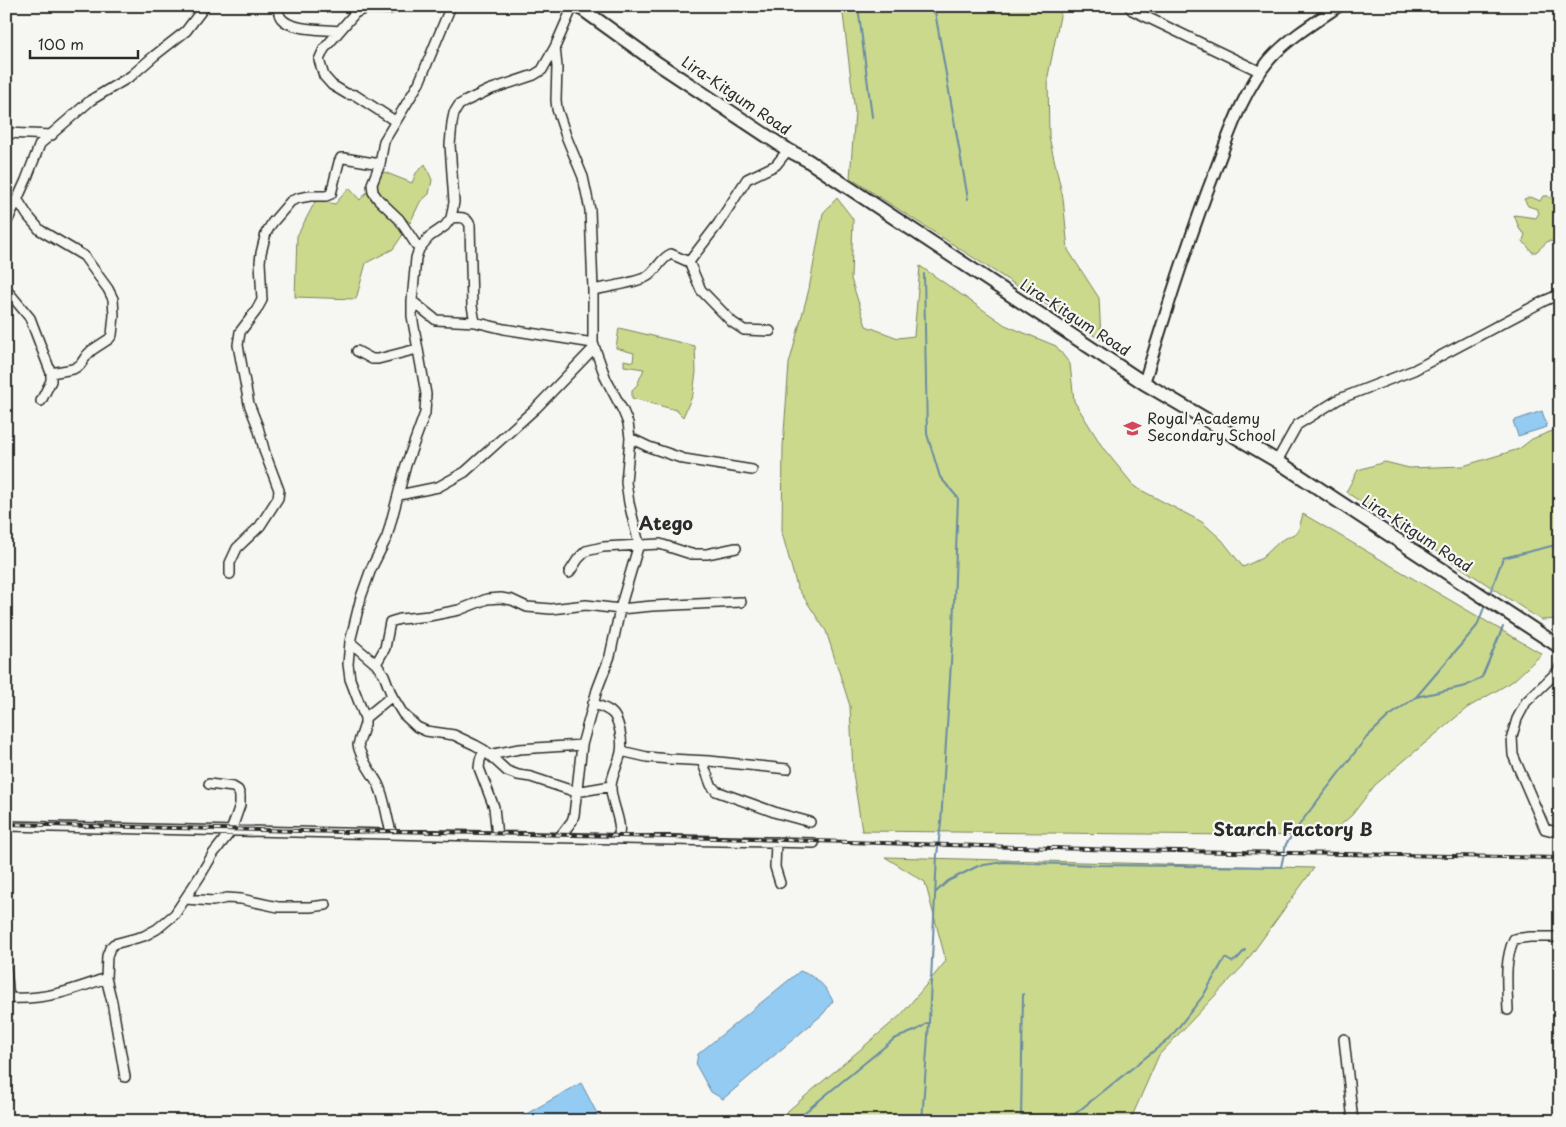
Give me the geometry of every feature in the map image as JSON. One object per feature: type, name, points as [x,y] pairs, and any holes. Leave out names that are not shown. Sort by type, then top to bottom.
[{"type":"main road","name":"Lira-Kitgum Road","points":[[578,6],[657,63],[1144,383],[1277,461],[1560,647]]},
{"type":"street","points":[[6,224],[40,144],[92,100],[131,76],[186,31],[205,6]]},
{"type":"street","points":[[277,6],[281,18],[290,24],[302,28],[339,31]]},
{"type":"street","points":[[395,121],[356,95],[347,94],[332,85],[324,76],[319,60],[324,49],[355,13],[364,7],[388,10],[399,6]]},
{"type":"street","points":[[419,249],[399,219],[373,192],[373,179],[380,164],[384,141],[419,83],[451,6]]},
{"type":"street","points":[[390,834],[391,831],[381,792],[358,745],[365,724],[365,718],[350,679],[348,664],[350,642],[361,596],[371,569],[387,537],[406,465],[425,413],[426,394],[412,316],[416,258],[419,249],[429,237],[445,226],[451,218],[454,202],[450,145],[452,123],[457,108],[466,101],[489,90],[540,72],[555,47],[573,6]]},
{"type":"street","points":[[1128,6],[1132,10],[1261,72]]},
{"type":"street","points":[[1144,383],[1176,280],[1210,182],[1235,118],[1248,92],[1270,60],[1283,46],[1339,6]]},
{"type":"street","points":[[555,47],[557,109],[583,177],[590,210],[594,345],[606,379],[624,411],[628,424],[630,438],[626,482],[628,504],[639,544],[620,609],[610,656],[593,703],[582,745],[572,821],[559,838]]},
{"type":"street","points":[[6,133],[52,135]]},
{"type":"street","points":[[689,262],[718,224],[748,179],[776,165],[788,150]]},
{"type":"street","points":[[230,574],[230,563],[237,548],[260,526],[278,498],[279,490],[249,404],[238,345],[240,332],[262,300],[260,262],[266,232],[291,201],[310,196],[326,196],[331,194],[341,158],[380,164]]},
{"type":"street","points":[[17,199],[40,230],[84,256],[113,299],[113,328],[109,339],[87,355],[80,365],[73,370],[51,373]]},
{"type":"street","points":[[451,218],[463,217],[468,220],[470,225],[472,306],[475,322]]},
{"type":"street","points":[[593,290],[644,278],[666,256],[671,254],[689,262],[701,290],[732,322],[744,330],[770,331]]},
{"type":"street","points":[[6,289],[30,318],[51,373],[51,381],[41,401]]},
{"type":"street","points":[[1277,461],[1297,425],[1339,399],[1414,370],[1560,294]]},
{"type":"street","points":[[412,300],[436,320],[475,322],[594,345]]},
{"type":"street","points":[[398,495],[438,487],[465,472],[536,408],[594,345]]},
{"type":"street","points":[[357,351],[378,359],[417,349]]},
{"type":"street","points":[[630,438],[649,447],[684,459],[752,470]]},
{"type":"street","points":[[569,573],[578,558],[586,551],[603,547],[660,544],[691,554],[708,554],[736,548]]},
{"type":"street","points":[[376,664],[385,648],[390,622],[459,610],[487,599],[501,598],[512,600],[527,607],[551,609],[586,604],[620,609],[741,602]]},
{"type":"street","points":[[350,642],[376,664],[384,675],[392,696],[403,714],[426,731],[454,734],[486,753],[507,772],[531,777],[576,792],[611,786]]},
{"type":"street","points":[[1560,667],[1526,702],[1517,719],[1512,736],[1513,755],[1545,830],[1560,834]]},
{"type":"street","points":[[365,718],[392,696]]},
{"type":"street","points":[[593,703],[610,712],[617,719],[621,751],[611,786],[618,823],[618,839]]},
{"type":"street","points":[[486,753],[582,745]]},
{"type":"street","points":[[621,751],[655,758],[787,770]]},
{"type":"street","points":[[486,753],[479,768],[494,807],[497,837]]},
{"type":"street","points":[[702,761],[711,785],[716,791],[777,813],[810,822]]},
{"type":"street","points":[[125,1077],[121,1047],[106,978],[107,956],[114,944],[157,930],[175,914],[213,854],[231,831],[240,805],[238,790],[233,787],[209,784]]},
{"type":"street","points":[[6,826],[814,843]]},
{"type":"street","points":[[776,842],[775,867],[780,883]]},
{"type":"street","points":[[186,899],[241,899],[278,907],[326,905]]},
{"type":"street","points":[[1508,1010],[1507,972],[1514,939],[1560,937]]},
{"type":"street","points":[[6,969],[8,999],[49,997],[106,978]]},
{"type":"street","points":[[1344,1039],[1353,1121]]},
{"type":"green space","points":[[842,6],[1059,6],[1061,11],[1048,76],[1049,137],[1063,198],[1068,250],[1099,298],[1101,340],[850,178],[855,112]]},
{"type":"green space","points":[[425,164],[432,180],[429,194],[420,202],[410,223],[396,209],[393,216],[406,230],[393,249],[366,263],[356,299],[295,297],[297,236],[316,200],[335,204],[349,188],[360,200],[384,172],[412,183],[416,173]]},
{"type":"green space","points":[[1543,196],[1548,196],[1554,200],[1557,197],[1560,199],[1560,240],[1556,242],[1548,241],[1536,252],[1532,252],[1523,241],[1525,234],[1520,230],[1514,215],[1536,218],[1539,213],[1537,209],[1528,206],[1524,199],[1531,197],[1540,201]]},
{"type":"green space","points":[[837,198],[853,219],[851,279],[866,326],[898,338],[914,336],[920,266],[1005,325],[1056,346],[1070,364],[1074,401],[1103,448],[1135,487],[1202,522],[1222,540],[1243,567],[1262,558],[1280,541],[1298,532],[1303,514],[1542,654],[1513,681],[1467,708],[1375,785],[1352,815],[1328,836],[862,831],[853,773],[850,706],[826,631],[797,587],[782,533],[783,446],[789,364],[809,289],[823,213]]},
{"type":"green space","points":[[619,328],[695,346],[696,372],[693,394],[683,417],[676,410],[632,398],[632,390],[637,385],[644,369],[624,366],[624,360],[633,362],[634,353],[616,348]]},
{"type":"green space","points":[[1560,428],[1560,619],[1541,620],[1346,492],[1358,470],[1385,462],[1409,468],[1463,466],[1519,449],[1532,439]]},
{"type":"green space","points":[[885,857],[1314,868],[1243,966],[1159,1055],[1130,1121],[776,1121],[901,1015],[946,961],[925,882]]},
{"type":"water","points":[[1542,411],[1547,427],[1518,436],[1513,421]]},
{"type":"water","points":[[800,971],[820,982],[833,1001],[823,1014],[723,1099],[711,1092],[696,1065],[698,1054]]},
{"type":"water","points":[[581,1083],[601,1121],[514,1121]]},
{"type":"waterway","points":[[858,6],[872,117]]},
{"type":"waterway","points":[[934,6],[968,199]]},
{"type":"waterway","points":[[794,1121],[894,1039],[917,1030],[929,1022],[937,855],[941,823],[953,630],[958,498],[940,477],[927,434],[924,274]]},
{"type":"waterway","points":[[1490,593],[1503,558],[1560,544]]},
{"type":"waterway","points":[[1417,696],[1477,626],[1485,605]]},
{"type":"waterway","points":[[936,892],[948,881],[978,866],[1003,862],[1281,867],[1286,844],[1366,738],[1388,717],[1416,697],[1466,686],[1482,677],[1503,627]]},
{"type":"waterway","points":[[1066,1121],[1170,1038],[1203,996],[1225,958],[1232,962],[1245,950]]},
{"type":"waterway","points":[[1021,1121],[1023,994]]},
{"type":"waterway","points":[[922,1121],[929,1022]]},
{"type":"railway","points":[[6,824],[716,838],[1121,850],[1560,858]]},
{"type":"place","name":"Royal Academy Secondary School","points":[[1133,428]]},
{"type":"district","name":"Atego","points":[[666,524]]},
{"type":"district","name":"Starch Factory B","points":[[1293,830]]}]
